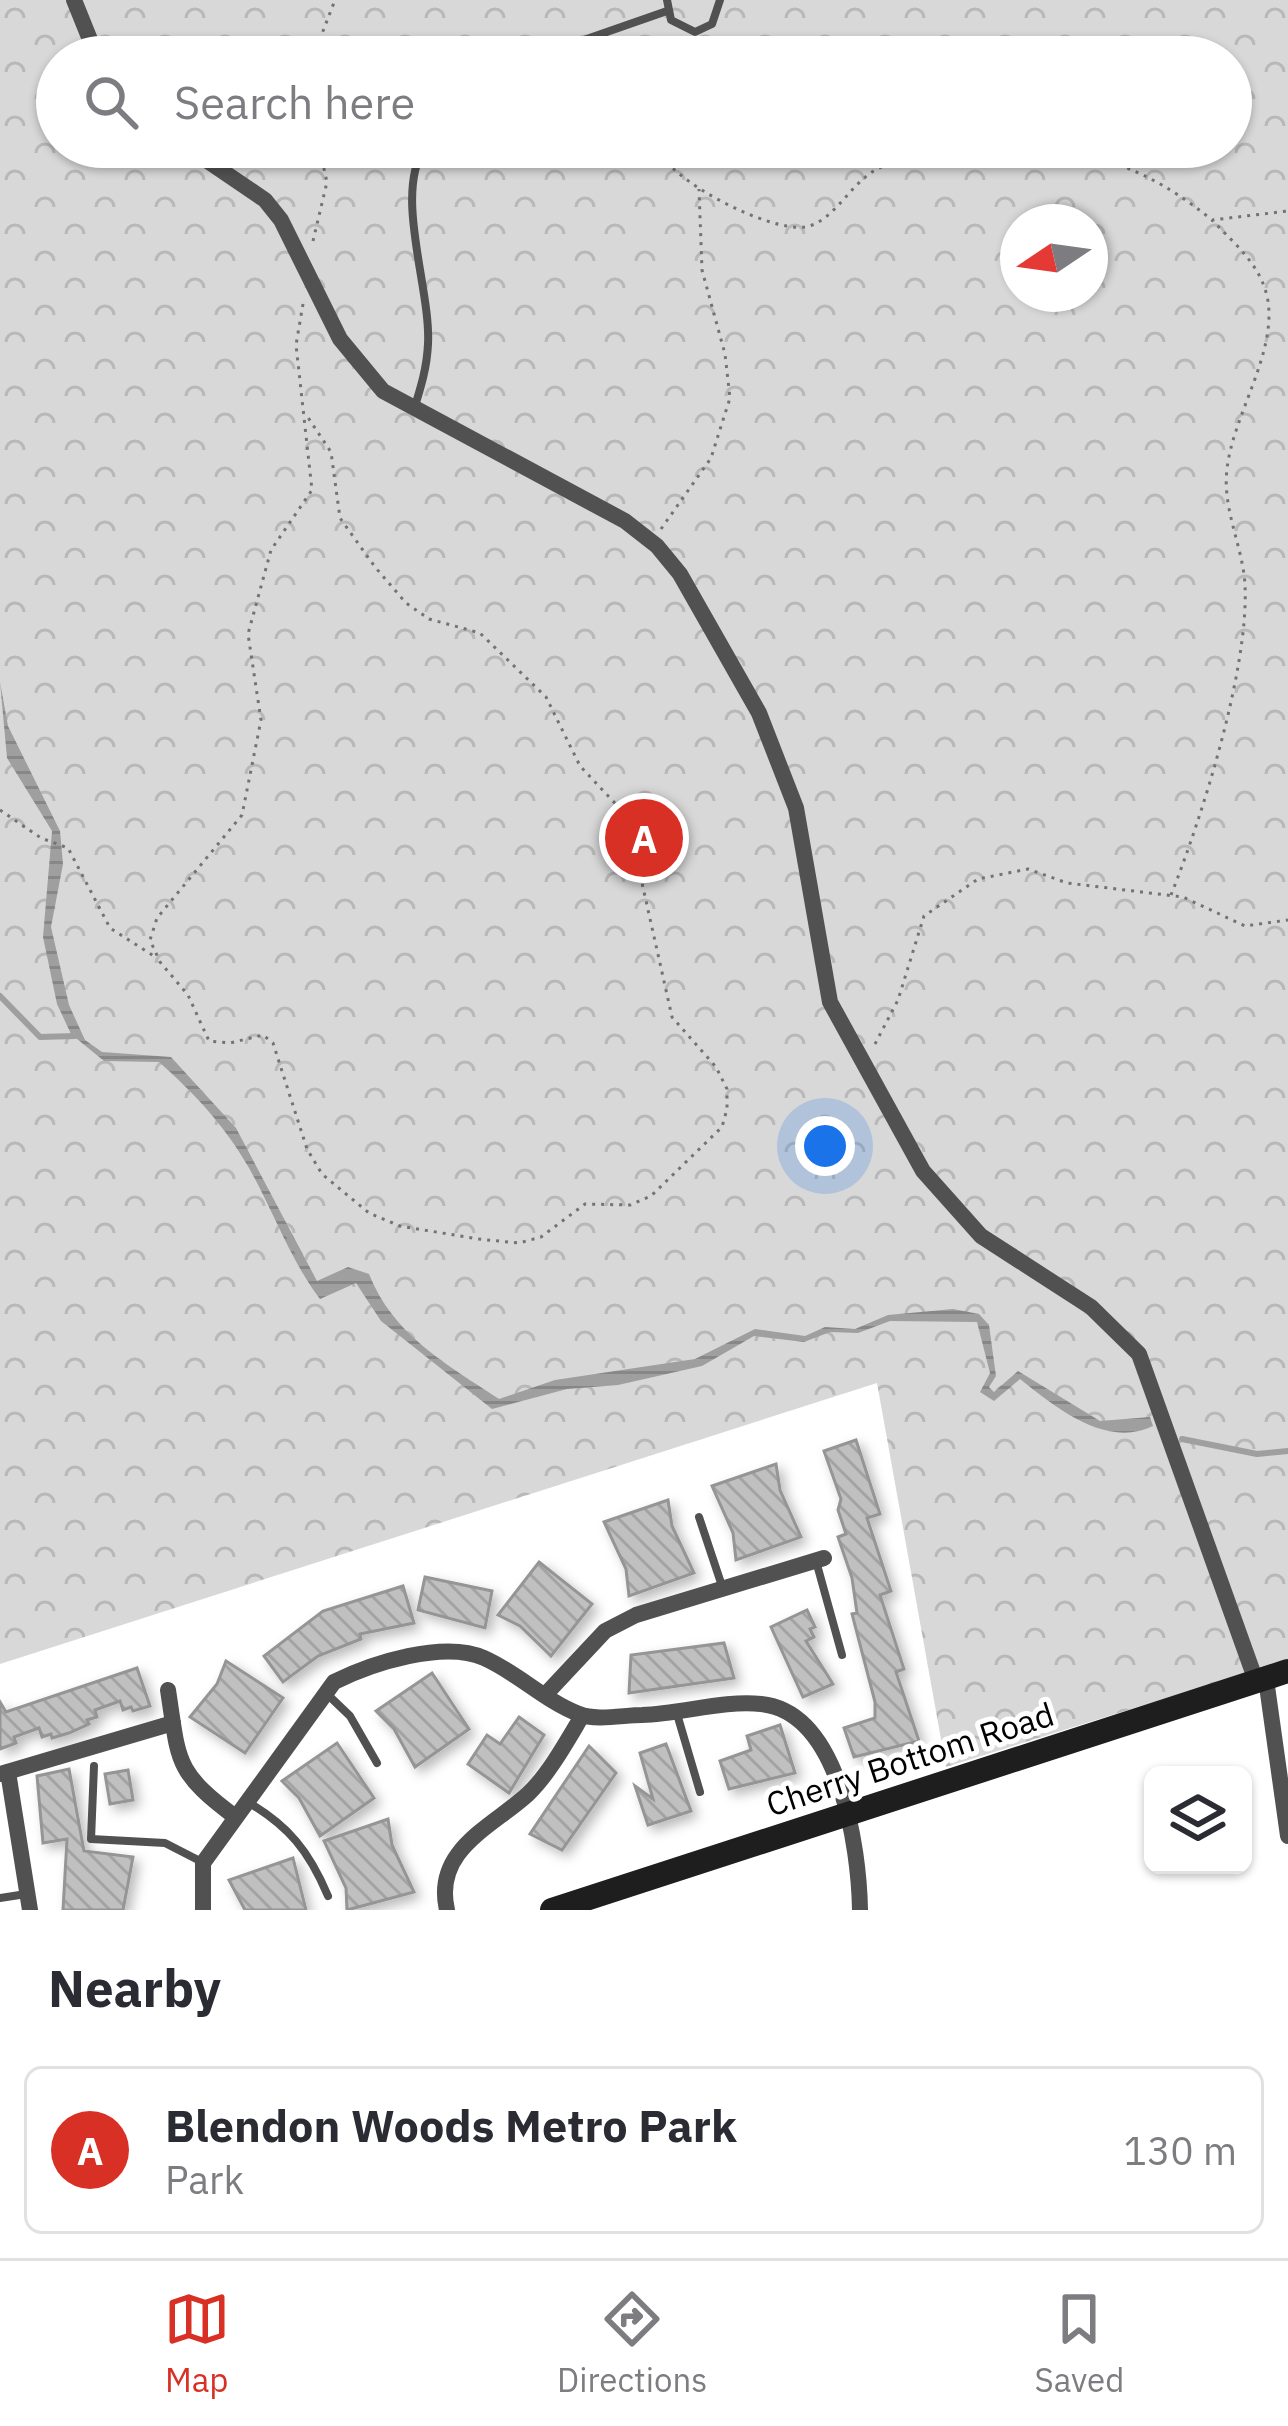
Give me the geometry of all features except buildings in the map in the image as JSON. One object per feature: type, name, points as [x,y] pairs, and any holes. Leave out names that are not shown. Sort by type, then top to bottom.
[{"type":"main road","name":"Cherry Bottom Road","points":[[552,1910],[1270,1677]]},
{"type":"street","points":[[74,0],[89,36]]},
{"type":"street","points":[[218,168],[266,200],[359,367],[414,410],[625,521],[652,542],[700,606],[781,761],[803,842],[824,982],[863,1067],[947,1203],[981,1236],[1091,1306],[1139,1354],[1270,1677],[1288,1836]]},
{"type":"street","points":[[545,1695],[604,1631],[722,1586],[820,1559]]},
{"type":"street","points":[[203,1910],[203,1863],[325,1692],[360,1669],[446,1652],[481,1656],[582,1716],[762,1704],[796,1717],[822,1743],[846,1815],[859,1856],[860,1910]]},
{"type":"street","points":[[167,1690],[182,1768],[191,1784],[233,1816]]},
{"type":"street","points":[[447,1910],[447,1874],[476,1829],[530,1792],[582,1716]]},
{"type":"street","points":[[28,1902],[4,1773],[173,1723]]},
{"type":"lane","points":[[589,36],[667,6],[677,27],[695,32],[712,24],[719,0]]},
{"type":"lane","points":[[414,410],[429,340],[412,191],[415,168]]},
{"type":"lane","points":[[699,1517],[722,1586]]},
{"type":"lane","points":[[820,1559],[842,1655]]},
{"type":"lane","points":[[325,1692],[350,1717],[376,1763]]},
{"type":"lane","points":[[677,1713],[700,1792]]},
{"type":"lane","points":[[94,1766],[91,1839],[165,1844],[203,1863]]},
{"type":"lane","points":[[245,1800],[289,1829],[313,1861],[328,1896]]},
{"type":"lane","points":[[0,1898],[28,1902]]},
{"type":"path","points":[[321,36],[335,0]]},
{"type":"path","points":[[673,168],[699,187],[776,224],[806,227],[882,168]]},
{"type":"path","points":[[1135,168],[1177,191],[1212,220],[1256,267],[1268,303],[1266,337],[1226,471],[1245,583],[1242,630],[1202,817],[1171,895]]},
{"type":"path","points":[[652,542],[711,458],[730,398],[725,354],[702,270],[699,187]]},
{"type":"path","points":[[1212,220],[1288,212]]},
{"type":"path","points":[[0,810],[41,838],[68,848],[110,928],[158,958],[188,995],[209,1041],[230,1043],[263,1035],[272,1043],[307,1149],[322,1174],[369,1214],[400,1226],[519,1243],[541,1238],[585,1204],[630,1205],[651,1196],[722,1126],[728,1089],[716,1067],[672,1017],[627,815],[580,766],[547,697],[480,633],[429,619],[406,603],[375,567],[340,518],[331,452],[307,416],[312,490],[279,531],[248,634],[261,721],[242,815],[158,918],[150,940],[158,958]]},
{"type":"path","points":[[863,1067],[898,1000],[923,916],[978,879],[1028,869],[1067,883],[1171,895],[1244,926],[1288,920]]},
{"type":"green space","points":[[0,0],[1288,0],[1288,1660],[946,1767],[877,1383],[0,1664]]},
{"type":"shaded area","points":[[0,682],[8,726],[60,831],[63,864],[51,927],[69,1005],[85,1040],[102,1052],[171,1057],[236,1128],[317,1281],[348,1267],[369,1274],[407,1331],[499,1399],[555,1380],[695,1359],[755,1329],[805,1336],[825,1327],[855,1329],[888,1315],[953,1309],[979,1314],[989,1325],[996,1376],[989,1387],[994,1392],[1018,1371],[1100,1421],[1150,1417],[1153,1426],[1135,1432],[1099,1429],[1065,1412],[1020,1379],[994,1401],[980,1392],[990,1373],[977,1322],[890,1321],[858,1333],[830,1332],[804,1342],[754,1336],[702,1366],[618,1385],[567,1389],[492,1409],[381,1321],[356,1283],[320,1299],[240,1153],[197,1099],[159,1062],[104,1061],[71,1034],[57,1004],[43,937],[52,831],[7,758]]},
{"type":"waterway","points":[[0,996],[40,1037],[75,1036]]},
{"type":"waterway","points":[[286,1230],[300,1256]]},
{"type":"waterway","points":[[1182,1439],[1257,1454],[1288,1451]]},
{"type":"place","name":"Blendon Woods Metro Park","points":[[644,838]]}]
